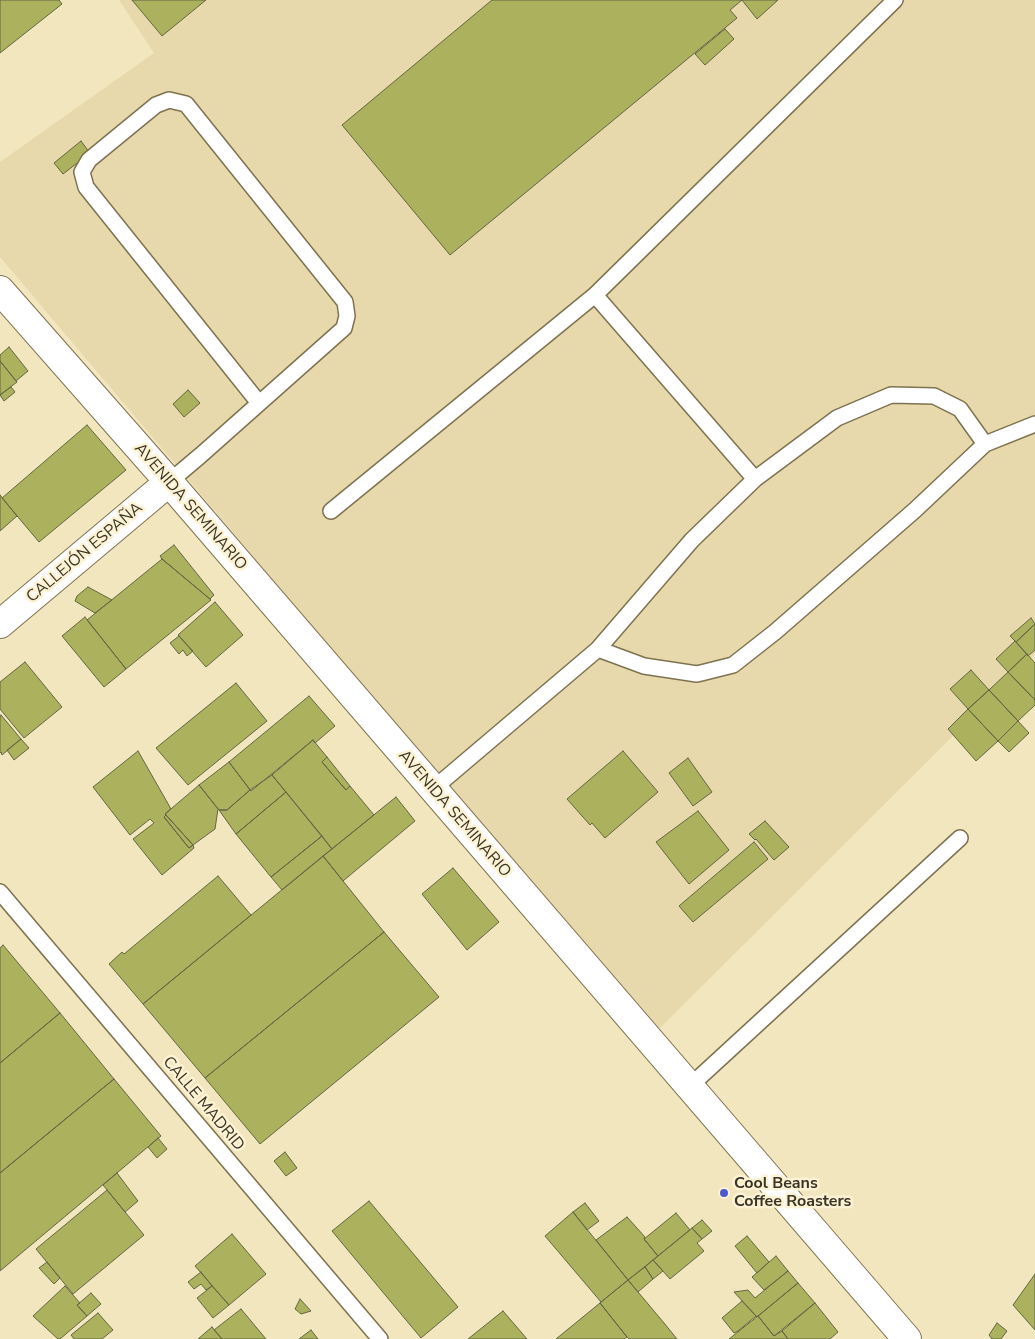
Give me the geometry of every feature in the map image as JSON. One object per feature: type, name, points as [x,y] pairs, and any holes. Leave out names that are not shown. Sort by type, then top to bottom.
[{"type":"street","name":"AVENIDA SEMINARIO","points":[[0,290],[169,482],[907,1339]]},
{"type":"street","name":"CALLEJÓN ESPAÑA","points":[[0,624],[169,482]]},
{"type":"lane","points":[[331,511],[595,296],[895,0]]},
{"type":"lane","points":[[169,482],[259,403],[344,328],[346,316],[345,302],[186,104],[169,100],[156,105],[89,160],[82,172],[86,187],[259,403]]},
{"type":"lane","points":[[595,296],[755,479]]},
{"type":"lane","points":[[433,789],[598,649],[692,540],[755,479],[837,418],[891,395],[934,396],[960,409],[985,444]]},
{"type":"lane","points":[[598,649],[644,666],[697,674],[733,665],[908,517],[985,444],[1035,424]]},
{"type":"lane","points":[[690,1086],[960,838]]},
{"type":"lane","name":"CALLE MADRID","points":[[0,892],[380,1339]]},
{"type":"shaded area","points":[[119,0],[1035,0],[1035,654],[656,1032],[0,257],[0,162],[154,53]]},
{"type":"building","points":[[0,0],[59,0],[62,4],[0,53]]},
{"type":"building","points":[[132,0],[206,0],[162,36]]},
{"type":"building","points":[[492,0],[742,0],[730,10],[737,18],[450,255],[342,125]]},
{"type":"building","points":[[742,0],[778,0],[757,19]]},
{"type":"building","points":[[725,29],[734,39],[705,65],[695,54]]},
{"type":"building","points":[[81,141],[90,153],[63,174],[54,163]]},
{"type":"building","points":[[9,347],[28,371],[16,381],[0,361],[0,355]]},
{"type":"building","points":[[0,361],[17,382],[0,395]]},
{"type":"building","points":[[11,387],[15,392],[4,401],[0,395]]},
{"type":"building","points":[[188,390],[200,403],[184,417],[173,404]]},
{"type":"building","points":[[87,425],[126,470],[39,542],[2,498]]},
{"type":"building","points":[[0,495],[17,516],[0,531]]},
{"type":"building","points":[[174,545],[214,595],[210,599],[160,556]]},
{"type":"building","points":[[162,559],[211,600],[126,669],[87,620]]},
{"type":"building","points":[[88,587],[112,600],[95,613],[75,601],[77,596]]},
{"type":"building","points":[[215,602],[243,635],[206,667],[178,635]]},
{"type":"building","points":[[85,617],[126,669],[104,687],[62,636]]},
{"type":"building","points":[[1031,618],[1035,624],[1016,642],[1010,636]]},
{"type":"building","points":[[1035,624],[1035,650],[1028,656],[1016,642]]},
{"type":"building","points":[[179,636],[193,651],[187,656],[183,650],[179,654],[170,643]]},
{"type":"building","points":[[1015,641],[1027,654],[1008,672],[996,659]]},
{"type":"building","points":[[1027,654],[1035,663],[1035,700],[1008,672]]},
{"type":"building","points":[[25,662],[62,707],[24,738],[0,709],[0,682]]},
{"type":"building","points":[[971,670],[989,690],[968,709],[950,689]]},
{"type":"building","points":[[1008,672],[1035,700],[1035,705],[1018,721],[989,690]]},
{"type":"building","points":[[236,683],[267,721],[188,785],[156,748]]},
{"type":"building","points":[[989,690],[1018,721],[998,741],[968,709]]},
{"type":"building","points":[[309,696],[335,726],[315,743],[313,740],[251,791],[229,762]]},
{"type":"building","points":[[968,709],[998,741],[976,761],[948,729]]},
{"type":"building","points":[[1,715],[21,739],[2,755],[0,753]]},
{"type":"building","points":[[1018,721],[1029,733],[1009,752],[998,741]]},
{"type":"building","points":[[21,739],[29,748],[14,760],[7,750]]},
{"type":"building","points":[[313,740],[327,757],[322,762],[346,790],[350,786],[374,815],[332,849],[272,775]]},
{"type":"building","points":[[138,751],[171,809],[164,817],[189,848],[193,845],[194,848],[162,875],[133,839],[154,823],[150,819],[130,835],[93,787]]},
{"type":"building","points":[[623,751],[658,792],[605,838],[592,823],[590,825],[567,799]]},
{"type":"building","points":[[327,757],[350,786],[346,790],[322,762]]},
{"type":"building","points":[[688,758],[712,792],[693,806],[669,773]]},
{"type":"building","points":[[229,762],[250,790],[227,810],[219,810],[199,785]]},
{"type":"building","points":[[272,775],[286,792],[236,834],[219,810],[227,810],[250,790]]},
{"type":"building","points":[[199,785],[218,809],[215,829],[193,845],[165,814]]},
{"type":"building","points":[[286,792],[322,836],[271,877],[236,834]]},
{"type":"building","points":[[396,797],[415,821],[343,881],[323,856]]},
{"type":"building","points":[[698,811],[729,850],[689,884],[656,842]]},
{"type":"building","points":[[166,815],[193,845],[189,848],[164,817]]},
{"type":"building","points":[[765,821],[789,847],[774,860],[756,839],[749,834]]},
{"type":"building","points":[[322,836],[332,849],[282,890],[271,877]]},
{"type":"building","points":[[754,842],[768,859],[693,922],[679,906]]},
{"type":"building","points":[[323,856],[384,932],[205,1078],[143,1004]]},
{"type":"building","points":[[453,868],[499,922],[467,950],[422,894]]},
{"type":"building","points":[[218,876],[251,915],[143,1004],[109,964],[122,952],[124,954]]},
{"type":"building","points":[[384,932],[439,997],[260,1144],[205,1078]]},
{"type":"building","points":[[3,945],[60,1013],[0,1063],[0,948]]},
{"type":"building","points":[[60,1013],[114,1079],[0,1173],[0,1063]]},
{"type":"building","points":[[114,1079],[161,1136],[0,1271],[0,1173]]},
{"type":"building","points":[[158,1138],[167,1149],[157,1158],[148,1147]]},
{"type":"building","points":[[285,1152],[297,1168],[286,1176],[274,1161]]},
{"type":"building","points":[[117,1173],[138,1201],[125,1212],[103,1185]]},
{"type":"building","points":[[107,1190],[144,1235],[73,1294],[36,1249]]},
{"type":"building","points":[[369,1201],[458,1307],[421,1338],[332,1231]]},
{"type":"building","points":[[585,1203],[599,1221],[587,1230],[573,1212]]},
{"type":"building","points":[[573,1212],[628,1280],[601,1302],[545,1236]]},
{"type":"building","points":[[676,1213],[690,1230],[658,1256],[644,1239]]},
{"type":"building","points":[[627,1217],[645,1237],[644,1239],[658,1256],[628,1280],[596,1240]]},
{"type":"building","points":[[702,1220],[712,1231],[702,1239],[692,1228]]},
{"type":"building","points":[[692,1228],[702,1239],[697,1243],[704,1251],[670,1279],[653,1260]]},
{"type":"building","points":[[232,1234],[266,1274],[229,1305],[195,1266]]},
{"type":"building","points":[[747,1236],[769,1262],[757,1273],[735,1246]]},
{"type":"building","points":[[776,1256],[788,1271],[764,1290],[752,1277]]},
{"type":"building","points":[[653,1260],[663,1271],[653,1279],[645,1267]]},
{"type":"building","points":[[47,1262],[60,1278],[54,1284],[39,1268]]},
{"type":"building","points":[[645,1267],[653,1279],[638,1292],[628,1280]]},
{"type":"building","points":[[788,1271],[798,1283],[757,1317],[734,1292],[748,1290],[755,1298]]},
{"type":"building","points":[[201,1272],[212,1286],[206,1290],[201,1284],[194,1289],[188,1282]]},
{"type":"building","points":[[1035,1274],[1035,1330],[1013,1305]]},
{"type":"building","points":[[628,1280],[677,1339],[629,1339],[627,1337],[600,1303]]},
{"type":"building","points":[[798,1283],[815,1303],[774,1336],[758,1316]]},
{"type":"building","points":[[65,1286],[80,1303],[77,1305],[87,1316],[58,1339],[33,1316]]},
{"type":"building","points":[[212,1286],[229,1305],[213,1318],[197,1298]]},
{"type":"building","points":[[91,1293],[101,1304],[87,1316],[77,1305]]},
{"type":"building","points":[[300,1299],[311,1311],[301,1314],[295,1309]]},
{"type":"building","points":[[742,1301],[756,1316],[734,1333],[722,1318]]},
{"type":"building","points":[[600,1303],[627,1337],[624,1339],[556,1339]]},
{"type":"building","points":[[815,1303],[838,1332],[830,1339],[788,1339],[782,1331]]},
{"type":"building","points":[[241,1309],[266,1339],[222,1339],[214,1330]]},
{"type":"building","points":[[503,1311],[527,1339],[468,1339]]},
{"type":"building","points":[[98,1313],[113,1330],[102,1339],[74,1339],[71,1335]]},
{"type":"building","points":[[758,1316],[774,1336],[782,1331],[788,1339],[729,1339]]},
{"type":"building","points":[[997,1323],[1007,1331],[1001,1339],[992,1339],[989,1335]]},
{"type":"building","points":[[212,1327],[222,1339],[198,1339]]},
{"type":"building","points":[[311,1330],[318,1339],[299,1339]]},
{"type":"place","name":"Cool Beans Coffee Roasters","points":[[724,1193]]}]
